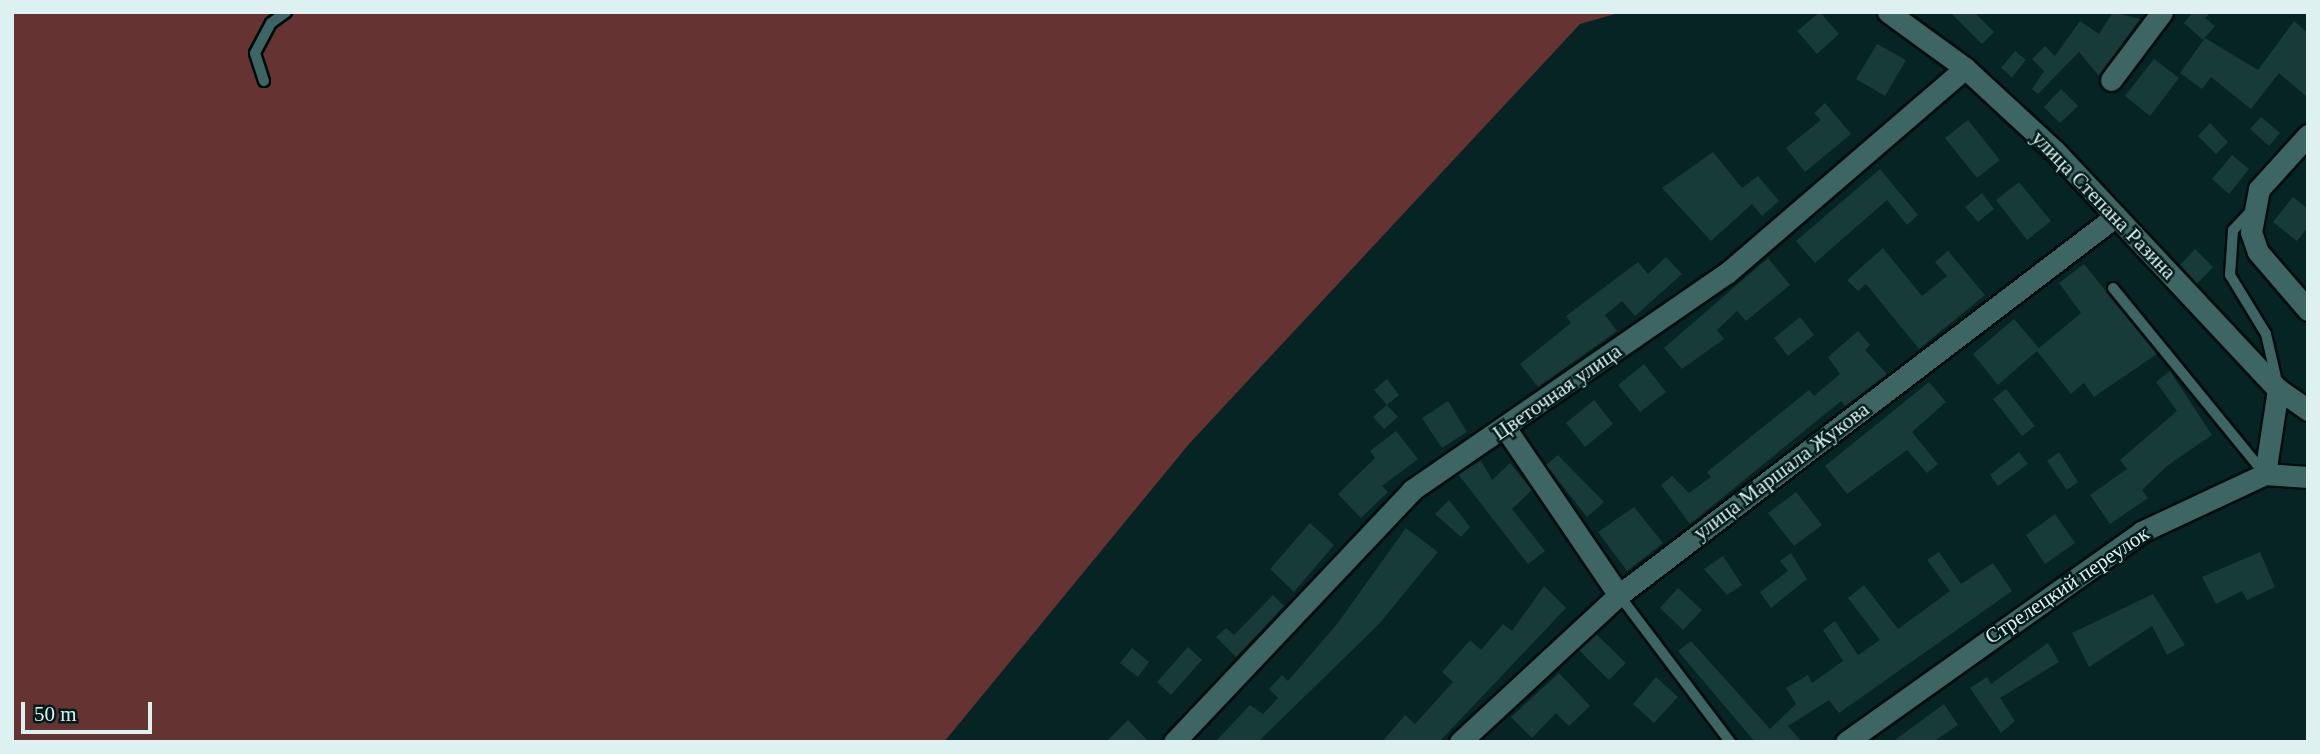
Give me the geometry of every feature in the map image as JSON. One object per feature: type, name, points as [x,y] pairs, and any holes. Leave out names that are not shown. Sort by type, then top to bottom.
[{"type":"street","points":[[2111,80],[2162,12]]},
{"type":"street","name":"улица Степана Разина","points":[[1895,14],[1965,68],[2116,216],[2278,389],[2308,410]]},
{"type":"street","name":"Цветочная улица","points":[[1174,742],[1412,490],[1506,429],[1727,273],[1965,68]]},
{"type":"street","points":[[2308,135],[2259,189],[2252,209],[2258,252],[2308,310]]},
{"type":"street","name":"улица Маршала Жукова","points":[[1460,742],[1619,595],[2116,216]]},
{"type":"street","points":[[2265,474],[2278,389]]},
{"type":"street","points":[[1506,429],[1619,595]]},
{"type":"street","name":"Стрелецкий переулок","points":[[1846,742],[2141,532],[2265,474],[2308,477]]},
{"type":"lane","points":[[264,80],[255,53],[271,23],[286,12]]},
{"type":"lane","points":[[2252,209],[2233,230],[2230,275],[2276,356],[2278,389]]},
{"type":"lane","points":[[2113,288],[2265,474]]},
{"type":"lane","points":[[1619,595],[1730,742]]},
{"type":"shaded area","points":[[12,12],[1622,12],[1580,24],[1189,444],[944,742],[12,742]]},
{"type":"building","points":[[1820,12],[1839,34],[1817,54],[1797,31]]},
{"type":"building","points":[[1950,12],[1974,12],[1994,32],[1982,44]]},
{"type":"building","points":[[2113,12],[2140,19],[2099,76],[2079,52],[2038,94],[2032,89],[2044,71],[2032,59],[2045,46],[2055,56],[2080,21],[2099,34]]},
{"type":"building","points":[[2193,12],[2211,12],[2205,18],[2215,26],[2203,40],[2184,23]]},
{"type":"building","points":[[2294,21],[2308,33],[2308,98],[2279,73],[2251,109],[2211,77],[2202,89],[2180,73],[2205,38],[2258,70]]},
{"type":"building","points":[[1877,44],[1906,60],[1885,96],[1856,79]]},
{"type":"building","points":[[2015,51],[2026,60],[2012,77],[2001,68]]},
{"type":"building","points":[[2154,59],[2179,78],[2150,116],[2125,96]]},
{"type":"building","points":[[2061,89],[2078,106],[2060,123],[2044,107]]},
{"type":"building","points":[[1825,103],[1851,134],[1805,172],[1786,148],[1821,120],[1814,113]]},
{"type":"building","points":[[2261,117],[2280,133],[2269,146],[2250,129]]},
{"type":"building","points":[[1968,120],[2000,160],[1977,178],[1945,138]]},
{"type":"building","points":[[2210,123],[2228,142],[2216,154],[2198,136]]},
{"type":"building","points":[[1713,152],[1742,188],[1758,176],[1779,201],[1762,216],[1752,204],[1711,241],[1662,188]]},
{"type":"building","points":[[2232,155],[2249,169],[2229,194],[2212,179]]},
{"type":"building","points":[[1880,169],[1918,215],[1907,225],[1887,200],[1815,263],[1796,241]]},
{"type":"building","points":[[2019,182],[2051,221],[2027,240],[1996,200]]},
{"type":"building","points":[[1982,193],[1994,209],[1978,222],[1965,207]]},
{"type":"building","points":[[2293,197],[2308,209],[2308,227],[2297,241],[2273,222]]},
{"type":"building","points":[[1883,248],[1922,296],[1947,276],[1935,262],[1948,251],[1985,295],[1919,349],[1866,284],[1858,291],[1847,280]]},
{"type":"building","points":[[2195,249],[2213,267],[2197,284],[2180,265]]},
{"type":"building","points":[[1666,257],[1682,274],[1635,316],[1622,301],[1605,315],[1617,331],[1538,387],[1520,364],[1571,323],[1566,316],[1638,262],[1648,274]]},
{"type":"building","points":[[1768,258],[1790,285],[1746,321],[1737,311],[1717,330],[1724,339],[1682,369],[1664,348]]},
{"type":"building","points":[[2084,264],[2157,354],[2094,397],[2084,383],[2071,394],[2037,351],[1998,385],[1973,354],[2014,319],[2039,348],[2081,313],[2059,283]]},
{"type":"building","points":[[1800,317],[1814,335],[1788,356],[1774,338]]},
{"type":"building","points":[[1858,331],[1870,345],[1865,350],[1887,374],[1845,406],[1841,401],[1690,524],[1661,485],[1672,476],[1689,493],[1711,477],[1707,472],[1809,390],[1814,396],[1840,374],[1828,357]]},
{"type":"building","points":[[1644,364],[1666,392],[1640,412],[1618,385]]},
{"type":"building","points":[[2170,371],[2212,435],[2167,466],[2142,490],[2148,498],[2110,524],[2090,495],[2127,469],[2120,460],[2177,411],[2156,382]]},
{"type":"building","points":[[1387,379],[1399,395],[1387,405],[1374,390]]},
{"type":"building","points":[[1929,382],[1946,402],[1912,432],[1938,464],[1927,473],[1907,450],[1847,494],[1825,466]]},
{"type":"building","points":[[2006,389],[2035,426],[2022,436],[1993,399]]},
{"type":"building","points":[[1594,400],[1613,424],[1585,447],[1566,423]]},
{"type":"building","points":[[1448,401],[1467,432],[1442,448],[1422,418]]},
{"type":"building","points":[[1387,405],[1398,417],[1384,429],[1373,417]]},
{"type":"building","points":[[1396,431],[1418,459],[1382,486],[1388,492],[1361,518],[1338,494],[1375,458],[1370,451]]},
{"type":"building","points":[[2019,452],[2028,464],[1998,486],[1990,475]]},
{"type":"building","points":[[2059,452],[2078,482],[2067,490],[2047,461]]},
{"type":"building","points":[[1558,455],[1604,502],[1587,517],[1546,465]]},
{"type":"building","points":[[1481,461],[1492,480],[1510,463],[1532,490],[1512,509],[1545,551],[1528,564],[1458,474]]},
{"type":"building","points":[[1796,492],[1822,525],[1794,546],[1768,513]]},
{"type":"building","points":[[1449,500],[1470,527],[1461,537],[1435,514]]},
{"type":"building","points":[[1634,507],[1663,543],[1627,571],[1598,532]]},
{"type":"building","points":[[2055,514],[2075,543],[2045,564],[2026,535]]},
{"type":"building","points":[[1310,523],[1334,545],[1294,592],[1270,569]]},
{"type":"building","points":[[1406,528],[1438,552],[1379,624],[1258,742],[1215,742],[1250,705],[1263,714],[1278,698],[1269,689],[1282,675],[1288,681],[1337,624]]},
{"type":"building","points":[[1939,552],[1961,584],[1993,563],[2012,591],[1839,713],[1829,700],[1788,726],[1802,742],[1755,742],[1678,651],[1691,641],[1770,729],[1796,704],[1786,688],[1808,675],[1812,683],[1843,661],[1823,630],[1835,621],[1858,655],[1880,640],[1848,598],[1864,585],[1898,629],[1950,591],[1927,560]]},
{"type":"building","points":[[2260,552],[2275,587],[2247,600],[2242,591],[2216,604],[2202,577]]},
{"type":"building","points":[[1791,553],[1807,579],[1771,608],[1760,592],[1788,571],[1780,561]]},
{"type":"building","points":[[1723,556],[1742,585],[1727,595],[1704,569]]},
{"type":"building","points":[[1544,586],[1566,608],[1439,742],[1382,742],[1405,715],[1415,724],[1453,682],[1442,672],[1470,640],[1481,650],[1503,624],[1512,631]]},
{"type":"building","points":[[1678,588],[1702,610],[1683,630],[1660,608]]},
{"type":"building","points":[[2153,594],[2185,645],[2167,655],[2152,626],[2089,667],[2072,633]]},
{"type":"building","points":[[1273,595],[1284,606],[1236,657],[1216,637],[1226,628],[1234,635]]},
{"type":"building","points":[[1596,634],[1626,663],[1609,680],[1579,650]]},
{"type":"building","points":[[2048,643],[2059,662],[2000,698],[2015,721],[2001,733],[1970,688],[1987,677],[1991,684]]},
{"type":"building","points":[[1188,647],[1202,660],[1171,695],[1157,682]]},
{"type":"building","points":[[1132,648],[1149,662],[1138,677],[1120,663]]},
{"type":"building","points":[[1559,673],[1590,706],[1569,726],[1556,713],[1532,738],[1511,717]]},
{"type":"building","points":[[1656,677],[1678,697],[1654,723],[1633,704]]},
{"type":"building","points":[[1944,704],[1958,725],[1933,742],[1892,742]]},
{"type":"building","points":[[1128,720],[1149,742],[1106,742]]}]
